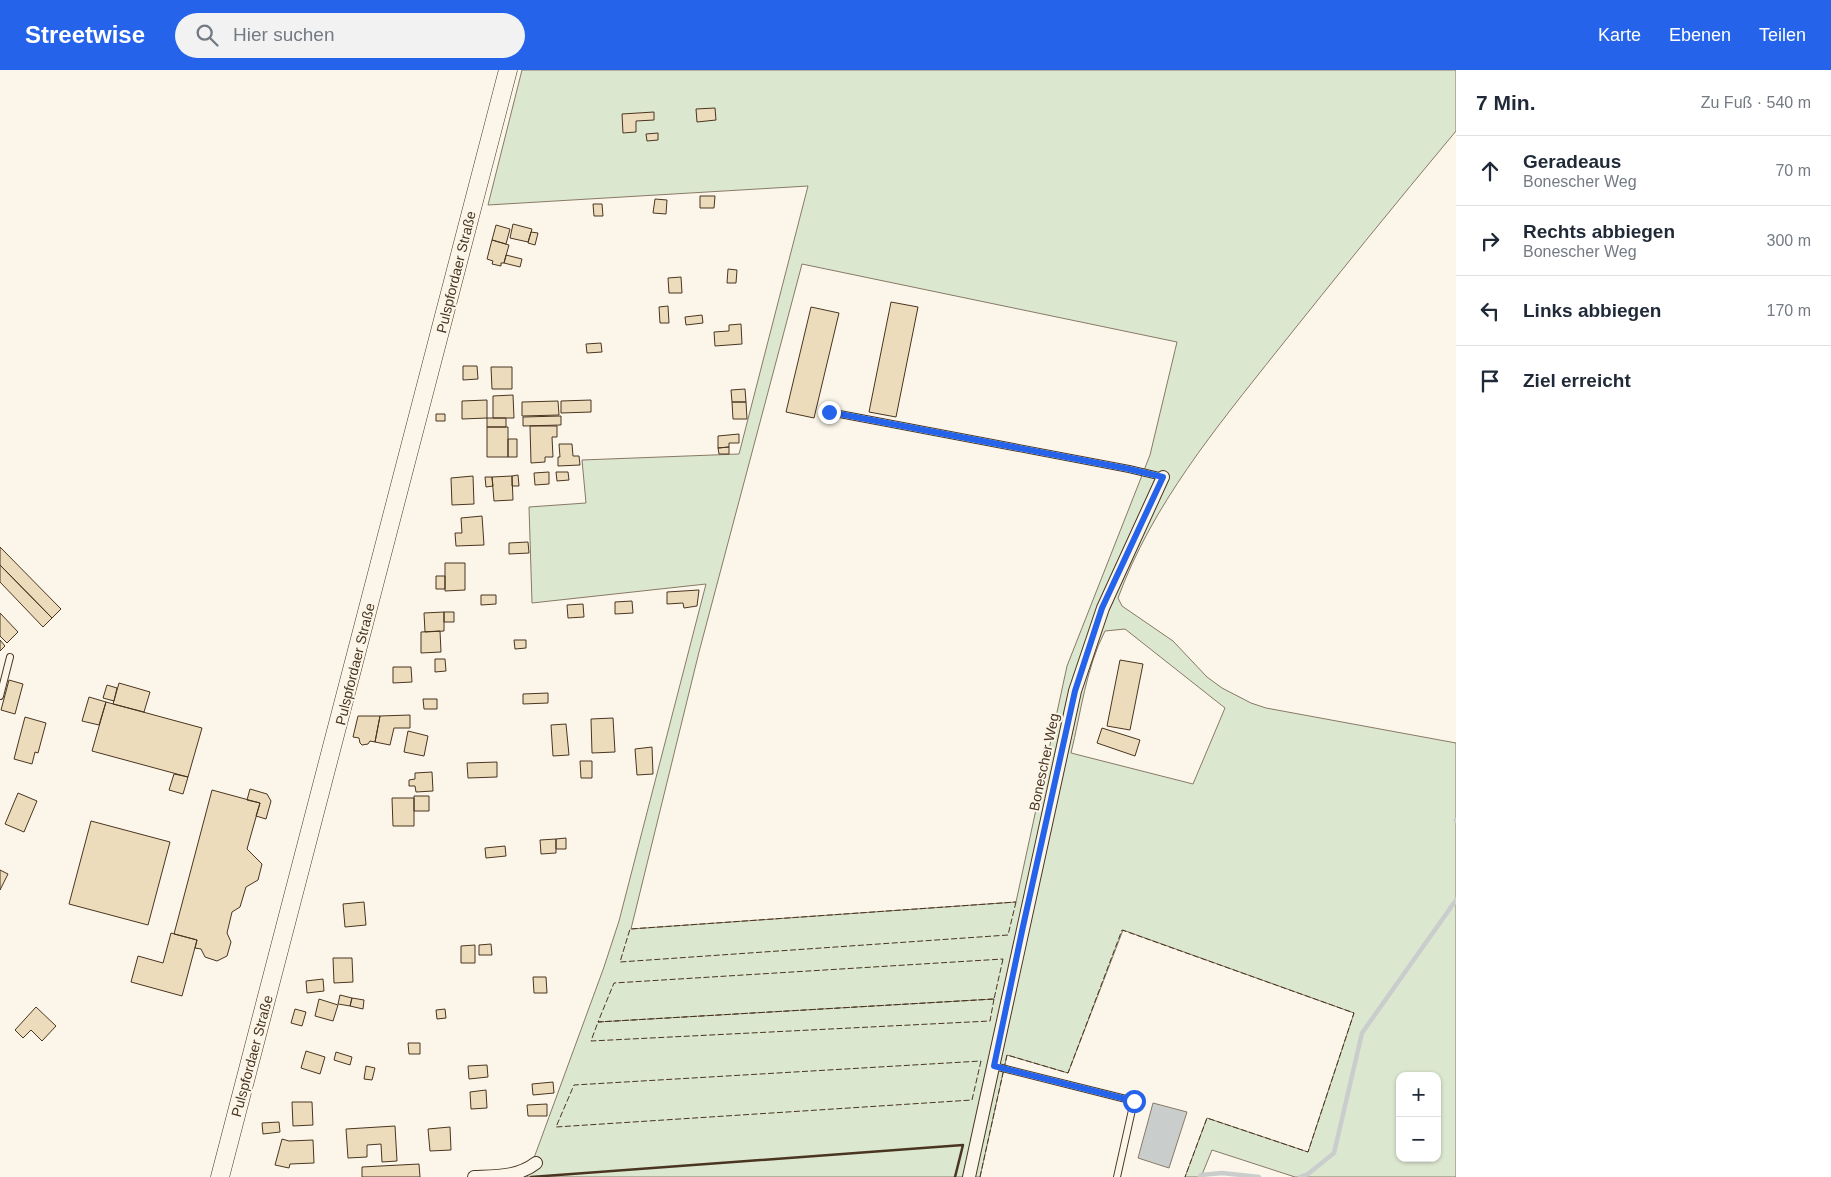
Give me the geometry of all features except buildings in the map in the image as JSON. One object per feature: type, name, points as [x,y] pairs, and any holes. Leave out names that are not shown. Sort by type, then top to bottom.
[{"type":"main road","name":"Pulspfordaer Straße","points":[[220,1177],[508,70]]},
{"type":"street","name":"Bonescher Weg","points":[[969,1177],[1079,674],[1106,600],[1163,477]]},
{"type":"street","points":[[474,1177],[519,1174],[527,1171],[536,1163]]},
{"type":"lane","points":[[829,412],[1163,477]]},
{"type":"lane","points":[[0,696],[10,657]]},
{"type":"lane","points":[[994,1066],[1134,1101],[1117,1177]]},
{"type":"green space","points":[[522,70],[1456,70],[1456,131],[1321,296],[1187,468],[1149,531],[1132,564],[1118,598],[1122,606],[1173,641],[1207,677],[1222,688],[1251,703],[1266,708],[1456,743],[1456,1177],[1295,1177],[1212,1150],[1201,1177],[1185,1177],[1207,1118],[1308,1152],[1354,1013],[1123,930],[1068,1073],[1007,1055],[980,1177],[527,1177],[619,921],[706,584],[532,603],[529,507],[586,503],[582,460],[739,454],[808,186],[488,205]],"holes":[[[802,264],[1177,342],[1150,455],[1067,666],[1016,902],[631,929],[699,652]],[[1125,629],[1225,708],[1193,784],[1071,753],[1085,690],[1098,645],[1105,631]]]},
{"type":"shaded area","points":[[1153,1103],[1187,1112],[1169,1168],[1138,1158]]},
{"type":"waterway","points":[[1300,1177],[1308,1174],[1334,1153],[1362,1033],[1456,900]]},
{"type":"waterway","points":[[1200,1177],[1201,1175],[1222,1173],[1259,1177]]},
{"type":"fence","points":[[1016,902],[1008,935],[620,962],[630,929],[1016,902]]},
{"type":"fence","points":[[980,1177],[1007,1055],[1068,1073],[1122,930],[1354,1013],[1308,1152],[1207,1118],[1185,1177]]},
{"type":"fence","points":[[1003,959],[994,999],[598,1022],[614,983],[1003,959]]},
{"type":"fence","points":[[994,999],[990,1021],[591,1041],[598,1022],[994,999]]},
{"type":"fence","points":[[981,1061],[972,1100],[556,1127],[574,1085],[981,1061]]},
{"type":"wall","points":[[531,1177],[963,1145],[955,1177]]},
{"type":"route","points":[[829,412],[1163,477],[1102,608],[1082,666],[1022,931],[994,1066],[1134,1101]]}]
